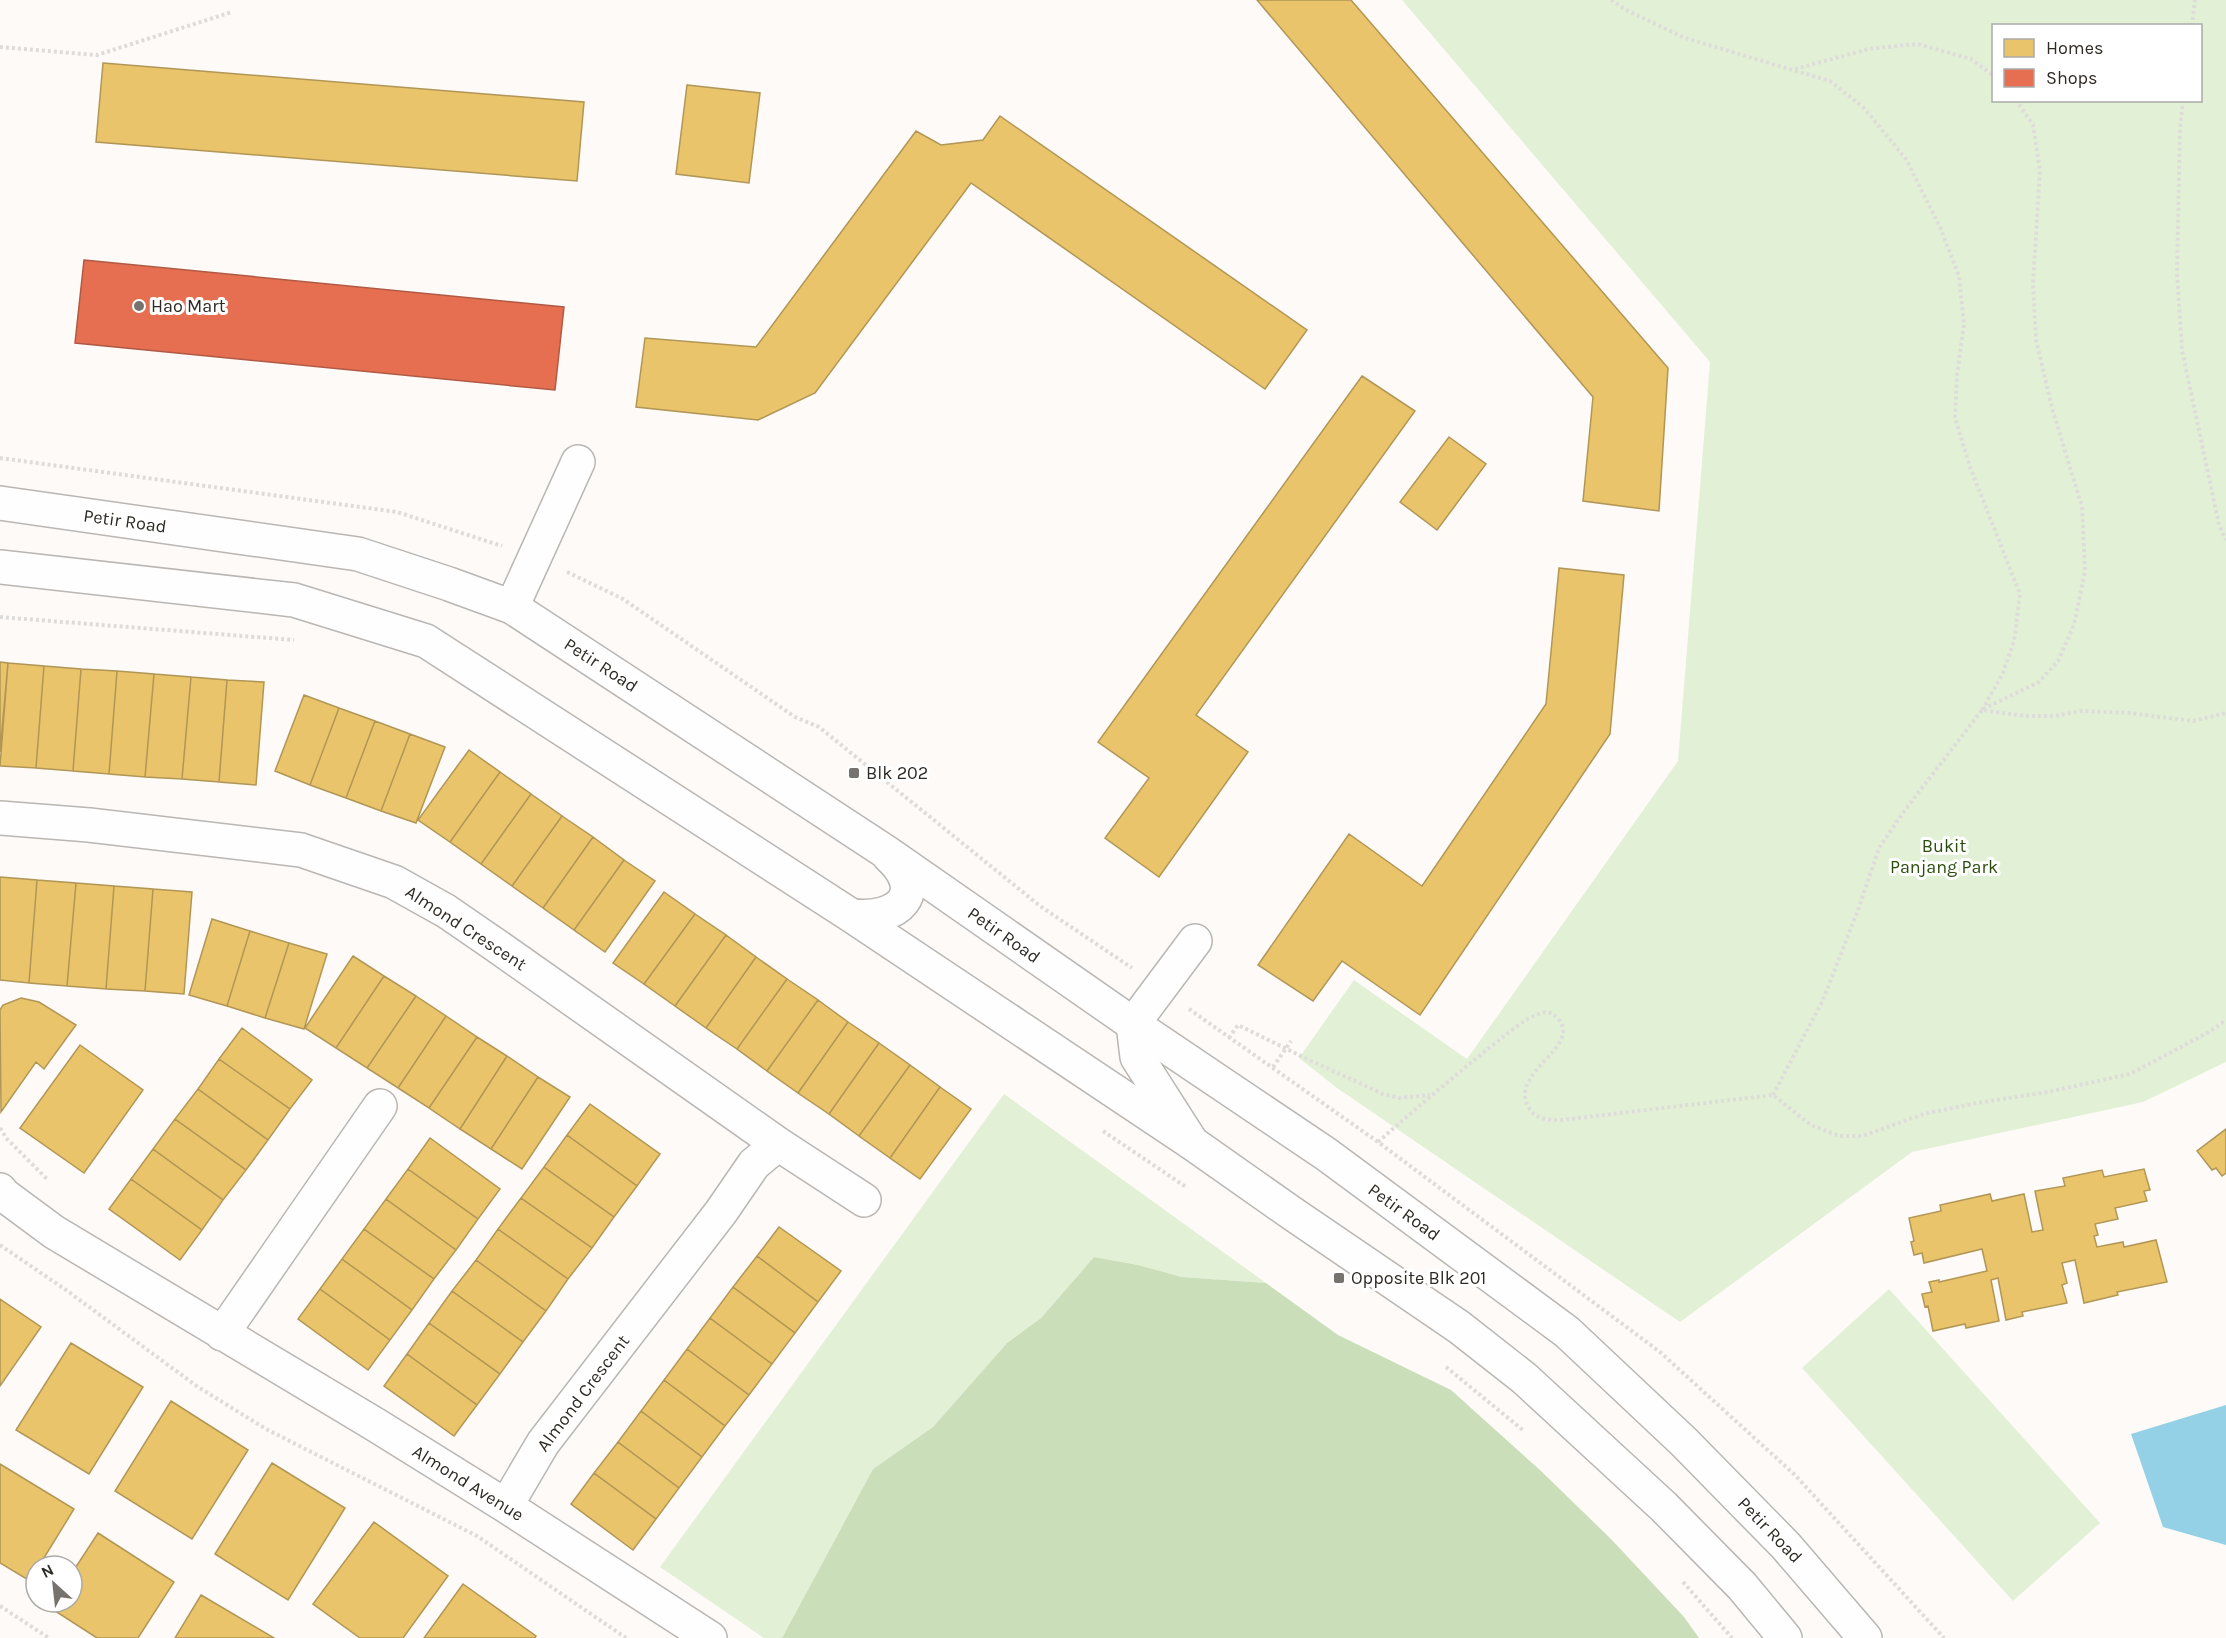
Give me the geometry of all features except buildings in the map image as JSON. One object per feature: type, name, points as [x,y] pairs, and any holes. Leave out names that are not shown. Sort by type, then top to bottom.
[{"type":"main road","points":[[512,607],[578,462]]},
{"type":"main road","name":"Petir Road","points":[[4,505],[358,554],[512,607],[885,852],[1326,1154],[1567,1332],[1683,1442],[1786,1546],[1865,1638]]},
{"type":"main road","points":[[0,567],[294,600],[426,641],[852,916],[1192,1143],[1459,1327],[1524,1378],[1664,1507],[1742,1586],[1785,1638]]},
{"type":"main road","name":"Almond Crescent","points":[[0,818],[89,825],[301,850],[394,882],[446,911],[778,1144],[864,1200]]},
{"type":"main road","points":[[852,916],[879,917],[891,913],[901,905],[907,891],[907,880],[900,866],[885,852]]},
{"type":"main road","points":[[1192,1143],[1142,1066],[1135,1047],[1133,1024],[1195,940]]},
{"type":"main road","points":[[222,1334],[380,1106]]},
{"type":"main road","name":"Almond Crescent","points":[[506,1506],[543,1443],[721,1212],[754,1164],[778,1144]]},
{"type":"main road","name":"Almond Avenue","points":[[0,1190],[4,1196],[54,1233],[376,1425],[710,1638]]},
{"type":"path","points":[[1611,0],[1628,11],[1685,38],[1830,81],[1864,108],[1906,159],[1940,227],[1959,276],[1964,324],[1957,375],[1955,418],[1970,467],[2020,594],[2014,640],[2002,675],[1982,710],[1905,810],[1880,848],[1823,1000],[1773,1095]]},
{"type":"path","points":[[2192,24],[2195,0]]},
{"type":"path","points":[[0,47],[97,55],[232,12]]},
{"type":"path","points":[[1794,70],[1869,49],[1917,44],[1971,59],[1992,75]]},
{"type":"path","points":[[1982,710],[2039,682],[2058,661],[2074,625],[2085,571],[2082,507],[2052,408],[2036,340],[2032,284],[2040,170],[2033,125],[2017,102]]},
{"type":"path","points":[[2183,102],[2180,128],[2177,272],[2182,350],[2219,525],[2226,540]]},
{"type":"path","points":[[0,617],[305,641]]},
{"type":"path","points":[[1982,710],[2025,716],[2055,716],[2081,711],[2128,713],[2193,722],[2226,713]]},
{"type":"path","points":[[1378,1142],[1431,1095],[1508,1033],[1544,1012],[1551,1013],[1563,1027],[1562,1038],[1525,1087],[1526,1103],[1537,1117],[1561,1120],[1773,1095],[1811,1125],[1839,1136],[1862,1136],[1924,1114],[2048,1092],[2130,1074],[2209,1032],[2226,1020]]},
{"type":"path","points":[[1229,1038],[1238,1024],[1383,1094],[1400,1098],[1431,1095]]},
{"type":"path","points":[[1273,1067],[1291,1041]]},
{"type":"path","points":[[1096,1126],[1193,1191]]},
{"type":"path","points":[[0,1245],[66,1290],[198,1387],[266,1429],[477,1536],[626,1638]]},
{"type":"path","points":[[1443,1364],[1532,1438]]},
{"type":"path","points":[[1680,1579],[1732,1638]]},
{"type":"path","points":[[0,1606],[49,1638]]},
{"type":"green space","name":"Bukit Panjang Park","points":[[1402,0],[2226,0],[2226,1062],[2143,1102],[1912,1152],[1680,1322],[1337,1088],[1299,1058],[1354,980],[1467,1059],[1678,761],[1710,362]]},
{"type":"green space","points":[[1004,1094],[1266,1283],[1182,1277],[1138,1265],[1094,1257],[1041,1318],[1007,1343],[933,1427],[873,1469],[782,1638],[764,1638],[660,1567]]},
{"type":"green space","points":[[1094,1257],[1138,1265],[1182,1277],[1266,1283],[1338,1335],[1451,1390],[1541,1471],[1611,1539],[1684,1617],[1699,1638],[782,1638],[873,1469],[933,1427],[1007,1343],[1041,1318]]},
{"type":"green space","points":[[1889,1289],[2100,1523],[2013,1601],[1802,1368]]},
{"type":"water","points":[[2226,1405],[2226,1545],[2163,1527],[2131,1434]]},
{"type":"place","name":"Hao Mart","points":[[139,306]]},
{"type":"place","name":"Blk 202","points":[[854,773]]},
{"type":"place","name":"Opposite Blk 201","points":[[1339,1278]]}]
